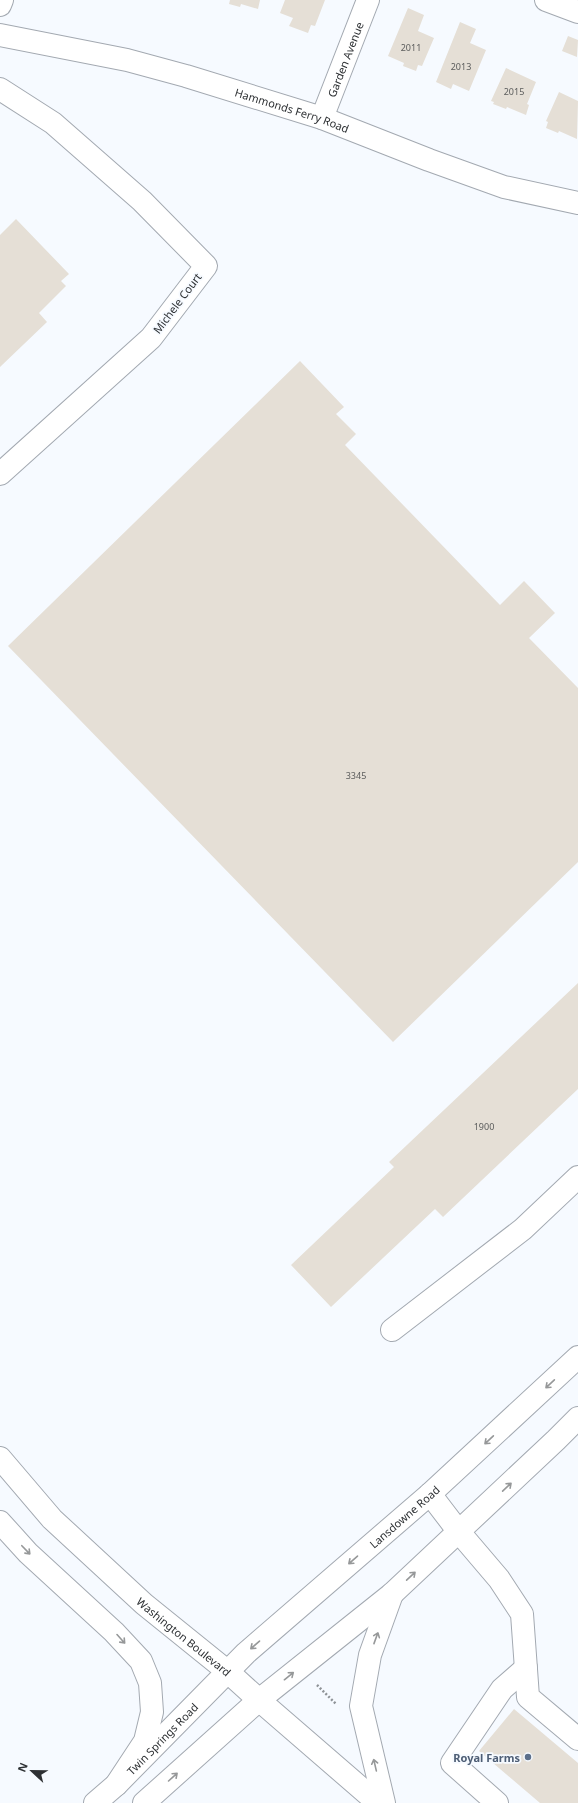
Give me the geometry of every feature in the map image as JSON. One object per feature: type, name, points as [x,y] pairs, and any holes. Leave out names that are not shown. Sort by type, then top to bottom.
[{"type":"street","points":[[0,5],[2,0]]},
{"type":"street","name":"Garden Avenue","points":[[322,118],[368,0]]},
{"type":"street","points":[[546,0],[578,12]]},
{"type":"street","name":"Hammonds Ferry Road","points":[[0,35],[134,62],[254,96],[322,118],[429,160],[504,187],[578,203]]},
{"type":"street","name":"Michele Court","points":[[0,89],[53,123],[142,201],[206,266],[151,338],[0,474]]},
{"type":"street","points":[[392,1330],[523,1229],[578,1177]]},
{"type":"street","name":"Lansdowne Road","points":[[227,1671],[430,1494],[578,1357]]},
{"type":"street","points":[[144,1803],[259,1700],[392,1594],[578,1418]]},
{"type":"street","name":"Washington Boulevard","points":[[0,1458],[52,1519],[144,1604],[227,1671],[378,1803]]},
{"type":"street","points":[[430,1494],[459,1532],[500,1579],[522,1614],[528,1697],[578,1740]]},
{"type":"street","points":[[0,1522],[28,1553],[114,1632],[141,1662],[150,1683],[152,1712],[145,1741],[116,1785]]},
{"type":"street","points":[[384,1803],[361,1706],[370,1655],[392,1594]]},
{"type":"street","points":[[497,1803],[452,1763],[502,1689],[526,1668]]},
{"type":"street","name":"Twin Springs Road","points":[[94,1803],[116,1785],[227,1671]]},
{"type":"path","points":[[317,1685],[340,1708]]},
{"type":"building","points":[[230,0],[260,0],[258,9],[241,4],[240,7],[229,4]]},
{"type":"building","points":[[285,0],[325,0],[315,26],[311,25],[308,33],[289,26],[293,18],[280,13]]},
{"type":"building","points":[[408,8],[424,15],[418,31],[434,38],[422,66],[418,65],[416,71],[403,66],[404,63],[388,56]]},
{"type":"building","points":[[460,22],[476,29],[470,43],[486,50],[469,91],[453,84],[451,89],[436,82]]},
{"type":"building","points":[[568,36],[578,40],[577,57],[562,51]]},
{"type":"building","points":[[506,68],[536,82],[527,104],[529,105],[526,115],[507,107],[506,109],[493,104],[494,102],[491,101]]},
{"type":"building","points":[[559,92],[578,101],[577,139],[559,131],[558,133],[546,128],[548,122],[546,121]]},
{"type":"building","points":[[16,219],[69,274],[61,281],[66,286],[39,313],[47,322],[0,367],[0,235]]},
{"type":"building","points":[[300,361],[344,407],[336,414],[356,434],[345,445],[500,605],[524,581],[555,613],[529,638],[578,688],[578,862],[393,1042],[8,646]]},
{"type":"building","points":[[578,983],[578,1089],[443,1217],[435,1209],[331,1307],[291,1265],[394,1167],[389,1162]]},
{"type":"building","name":"Royal Farms","points":[[514,1709],[578,1763],[578,1803],[540,1803],[479,1751]]},
{"type":"place","name":"Royal Farms","points":[[528,1757]]}]
